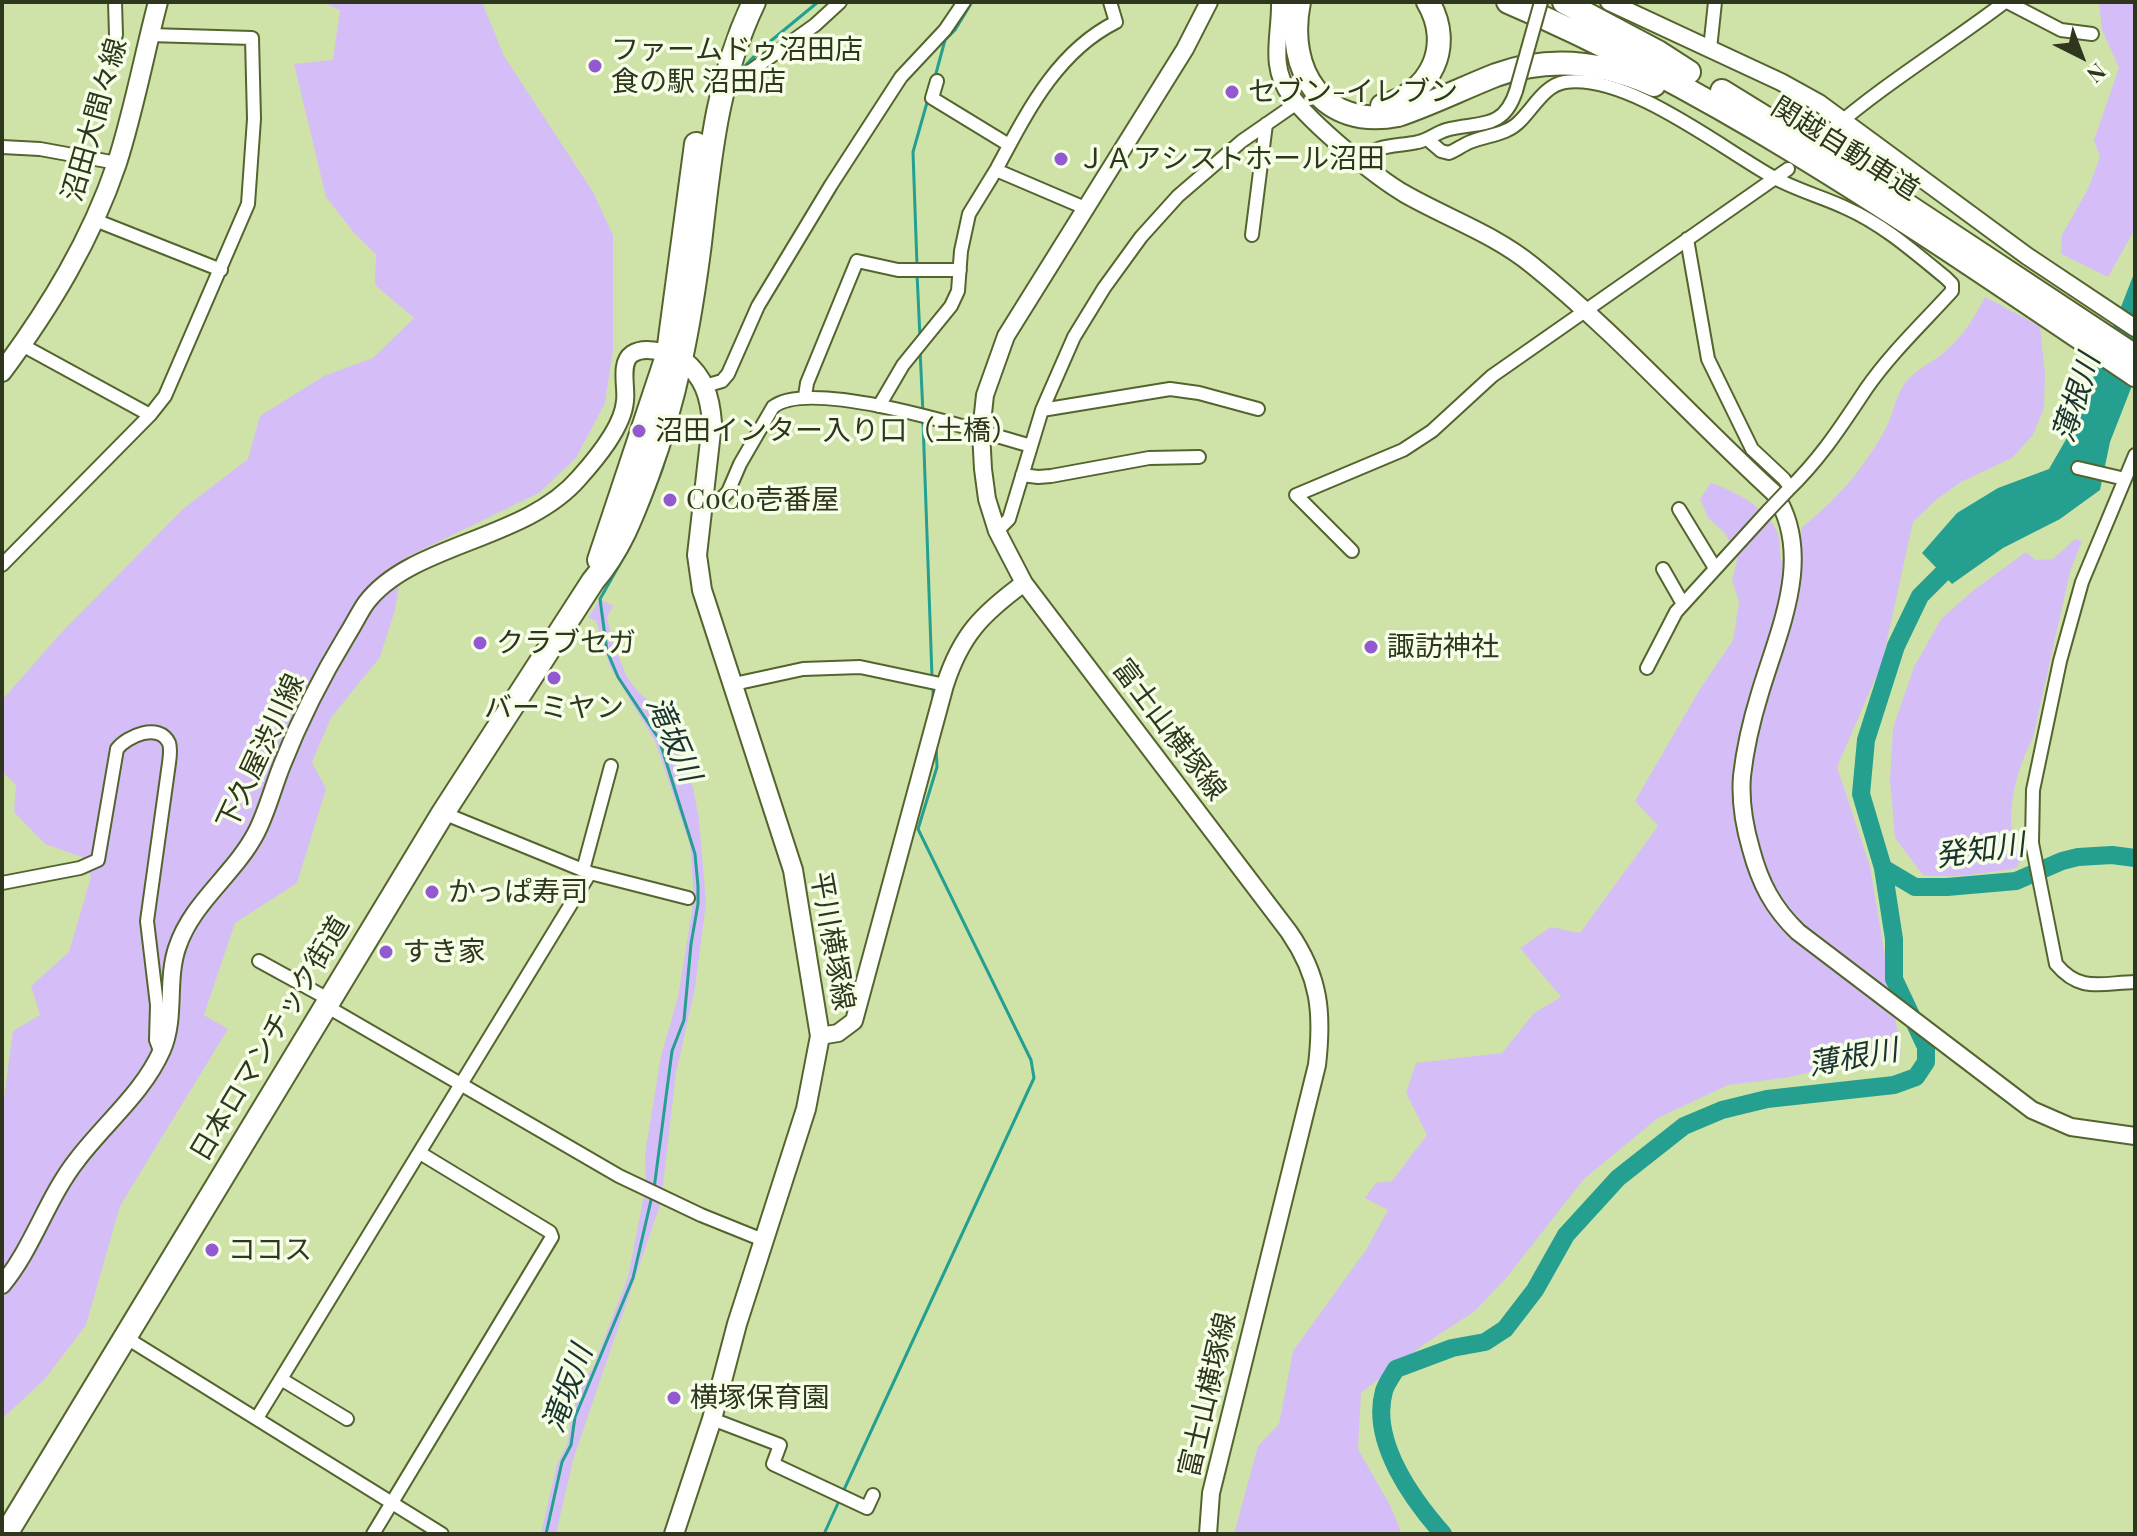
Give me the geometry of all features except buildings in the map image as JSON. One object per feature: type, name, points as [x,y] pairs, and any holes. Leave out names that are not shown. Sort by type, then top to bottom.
[{"type":"highway","name":"日本ロマンチック街道","points":[[675,356],[690,176],[702,106],[718,50],[737,2]]},
{"type":"highway","name":"日本ロマンチック街道","points":[[6,1534],[443,813],[593,581],[612,558],[652,465],[700,244],[706,177],[717,109],[731,53],[754,2]]},
{"type":"highway","points":[[1299,2],[1295,40],[1301,66],[1318,94],[1346,113],[1371,118],[1398,115],[1516,69],[1556,63],[1589,65],[1651,83],[1771,141],[1833,176]]},
{"type":"highway","points":[[1310,2],[1307,35],[1317,73],[1344,98],[1357,104],[1382,106],[1415,91],[1424,83],[1436,62],[1440,36],[1438,23],[1428,2]]},
{"type":"highway","name":"関越自動車道","points":[[1508,2],[1685,86],[2135,356]]},
{"type":"highway","name":"関越自動車道","points":[[1544,2],[1689,72],[1782,125],[2010,282],[2135,375]]},
{"type":"highway","points":[[1564,2],[1689,72]]},
{"type":"main road","name":"沼田大間々線","points":[[2,372],[66,279],[95,220],[117,163],[158,2]]},
{"type":"main road","name":"富士山横塚線","points":[[1208,1534],[1211,1493],[1317,1065],[1321,1013],[1318,995],[1303,955],[1289,932],[1024,583],[997,531],[985,485],[981,432],[985,395],[1006,336],[1185,49],[1209,2]]},
{"type":"main road","points":[[1280,2],[1276,43],[1278,66],[1284,85],[1297,103],[1360,161],[1404,193],[1515,253],[1584,310],[1774,493],[1787,516],[1792,569],[1789,604],[1759,695],[1744,761],[1742,808],[1757,872],[1768,896],[1791,925],[1811,942],[2015,1099],[2071,1127],[2135,1136]]},
{"type":"main road","points":[[1609,2],[1781,82],[1819,103],[2027,256],[2135,328]]},
{"type":"main road","name":"下久屋渋川線","points":[[2,1285],[72,1168],[139,1088],[161,1053],[166,1039],[171,968],[177,946],[190,919],[256,833],[292,739],[364,605],[376,591],[403,572],[515,523],[556,501],[582,475],[621,416],[626,403],[627,360],[632,354],[647,349],[675,356]]},
{"type":"main road","points":[[675,356],[695,370],[705,386]]},
{"type":"main road","name":"平川横塚線","points":[[674,1534],[806,1109],[820,1036],[793,870],[699,573],[697,555],[712,423],[705,386]]},
{"type":"main road","points":[[820,1036],[838,1033],[854,1021],[945,685],[957,651],[970,631],[1024,583]]},
{"type":"street","points":[[115,2],[116,35]]},
{"type":"street","points":[[726,74],[742,77],[815,25],[840,2]]},
{"type":"street","points":[[705,386],[722,381],[728,374],[752,317],[839,172],[901,77],[945,30],[964,2]]},
{"type":"street","points":[[879,406],[903,365],[951,306],[958,291],[961,251],[969,214],[1035,98],[1049,79],[1100,30],[1116,22],[1110,2]]},
{"type":"street","points":[[1360,161],[1375,149],[1496,120],[1511,105],[1544,2]]},
{"type":"street","points":[[1710,49],[1715,2]]},
{"type":"street","points":[[1829,132],[2006,2],[2061,30],[2092,34]]},
{"type":"street","points":[[2,565],[165,396],[248,204],[254,119],[252,38],[149,35]]},
{"type":"street","points":[[937,81],[932,98],[1009,145]]},
{"type":"street","points":[[1427,139],[1445,153],[1453,152],[1472,141],[1515,126],[1544,93],[1556,85],[1588,82],[1636,97],[1725,146],[1775,178],[1881,226],[1953,287],[1867,388],[1824,454],[1676,612],[1647,668]]},
{"type":"street","points":[[997,531],[1009,519],[1042,410],[1082,323],[1141,237],[1195,180],[1297,103]]},
{"type":"street","points":[[1252,235],[1266,124]]},
{"type":"street","points":[[2,147],[40,149],[117,163]]},
{"type":"street","points":[[1352,551],[1296,495],[1403,450],[1432,431],[1492,376],[1788,169]]},
{"type":"street","points":[[996,170],[1085,208]]},
{"type":"street","points":[[95,220],[221,270]]},
{"type":"street","points":[[1687,239],[1708,359],[1752,449],[1784,479],[1789,490]]},
{"type":"street","points":[[805,396],[807,383],[857,261],[898,270],[960,270]]},
{"type":"street","points":[[22,345],[150,415]]},
{"type":"street","points":[[1042,410],[1170,389],[1199,393],[1258,409]]},
{"type":"street","points":[[703,507],[720,500],[728,492],[746,452],[773,407],[780,402],[805,396],[879,406],[1031,446]]},
{"type":"street","points":[[2135,455],[2082,582],[2060,661],[2033,790],[2032,843],[2054,958],[2068,977],[2079,984],[2135,982]]},
{"type":"street","points":[[1022,475],[1051,476],[1149,458],[1199,457]]},
{"type":"street","points":[[2078,468],[2125,479]]},
{"type":"street","points":[[1679,509],[1715,568]]},
{"type":"street","points":[[1663,569],[1683,604]]},
{"type":"street","points":[[734,684],[803,669],[872,667],[945,685]]},
{"type":"street","points":[[2,883],[80,868],[98,860],[117,749],[123,741],[143,733],[154,732],[167,739],[170,746],[169,763],[147,921],[157,1005],[156,1040],[161,1053]]},
{"type":"street","points":[[257,1418],[420,1153],[587,871],[611,766]]},
{"type":"street","points":[[443,813],[587,871],[688,898]]},
{"type":"street","points":[[259,961],[321,995],[333,1010],[644,1188],[763,1240]]},
{"type":"street","points":[[373,1534],[552,1237],[550,1232],[420,1153]]},
{"type":"street","points":[[125,1337],[442,1534]]},
{"type":"street","points":[[281,1379],[347,1419]]},
{"type":"street","points":[[712,1419],[780,1445],[773,1464],[867,1508],[873,1495]]},
{"type":"shaded area","points":[[323,2],[482,2],[504,56],[593,192],[613,235],[613,350],[605,403],[576,458],[539,493],[403,559],[395,610],[380,657],[331,718],[312,762],[326,789],[297,883],[235,923],[204,1015],[228,1029],[120,1206],[86,1325],[45,1379],[2,1419],[2,1114],[13,1031],[40,1015],[31,986],[69,952],[91,877],[82,857],[45,844],[14,812],[16,785],[2,772],[2,700],[62,632],[183,509],[248,459],[260,416],[324,376],[373,358],[414,318],[375,285],[376,254],[355,234],[326,197],[294,64],[333,60],[340,10]]},
{"type":"shaded area","points":[[2099,2],[2135,2],[2135,229],[2108,277],[2061,254],[2062,235],[2088,189],[2100,157],[2094,140],[2119,68],[2102,30]]},
{"type":"shaded area","points":[[1985,297],[2040,326],[2045,374],[2044,408],[2033,435],[2012,458],[1961,482],[1913,522],[1882,663],[1837,767],[1870,866],[1901,1053],[1784,1078],[1728,1085],[1658,1118],[1584,1179],[1507,1277],[1475,1311],[1423,1345],[1361,1393],[1358,1449],[1390,1505],[1402,1534],[1234,1534],[1258,1446],[1279,1424],[1293,1351],[1366,1250],[1388,1210],[1365,1198],[1376,1183],[1392,1181],[1427,1135],[1406,1093],[1416,1063],[1502,1053],[1534,1013],[1561,997],[1520,948],[1551,927],[1580,933],[1658,826],[1635,801],[1700,689],[1733,640],[1739,602],[1732,580],[1738,556],[1724,532],[1708,518],[1700,499],[1711,483],[1730,490],[1767,516],[1779,537],[1781,561],[1799,556],[1801,528],[1839,494],[1860,469],[1887,426],[1898,395],[1907,381],[1955,342]]},
{"type":"shaded area","points":[[2075,539],[2082,541],[2070,572],[2033,738],[2021,766],[2013,799],[2012,831],[2021,860],[2016,868],[1993,872],[1958,876],[1923,875],[1895,838],[1890,779],[1893,728],[1914,667],[1941,619],[1975,589],[2026,552],[2035,560],[2053,559]]},
{"type":"shaded area","points":[[600,599],[613,606],[607,617],[613,643],[627,677],[640,694],[654,704],[693,787],[706,903],[695,988],[676,1073],[661,1202],[573,1460],[556,1534],[541,1534],[557,1464],[567,1445],[572,1415],[584,1378],[592,1370],[628,1277],[646,1185],[645,1154],[661,1056],[678,997],[694,898],[690,845],[655,741],[610,667],[596,621],[588,618]]},
{"type":"water","points":[[2135,271],[2135,378],[2110,442],[2100,490],[2060,519],[2003,548],[1952,584],[1922,553],[1957,513],[1998,488],[2049,469],[2076,422]]},
{"type":"waterway","name":"滝坂川","points":[[740,71],[761,49],[818,2]]},
{"type":"waterway","points":[[935,77],[945,40],[972,2]]},
{"type":"waterway","points":[[917,266],[913,152],[928,99]]},
{"type":"waterway","points":[[917,273],[920,338]]},
{"type":"waterway","points":[[920,349],[923,414]]},
{"type":"waterway","name":"滝坂川","points":[[648,506],[684,395]]},
{"type":"waterway","points":[[923,421],[932,677]]},
{"type":"waterway","name":"滝坂川","points":[[630,546],[600,599],[607,651],[618,677],[659,739],[695,854],[698,886],[684,1020],[672,1051],[654,1189]]},
{"type":"waterway","name":"薄根川","points":[[1443,1534],[1407,1487],[1388,1449],[1381,1410],[1385,1388],[1396,1369],[1452,1348],[1485,1342],[1505,1329],[1535,1290],[1566,1235],[1618,1178],[1684,1126],[1722,1110],[1767,1099],[1894,1085],[1916,1077],[1926,1062],[1926,1047],[1894,979],[1894,939],[1883,868],[1861,794],[1866,740],[1896,646],[1920,596],[1957,559]]},
{"type":"waterway","points":[[933,685],[933,701]]},
{"type":"waterway","points":[[842,1494],[1034,1078],[1031,1060],[918,829],[937,767],[936,745]]},
{"type":"waterway","name":"発知川","points":[[1883,868],[1915,887],[1947,887],[2016,881],[2078,857],[2112,855],[2135,858]]},
{"type":"waterway","name":"滝坂川","points":[[546,1534],[562,1462],[571,1445],[575,1417],[633,1278],[652,1196]]},
{"type":"waterway","points":[[824,1534],[839,1501]]},
{"type":"place","name":"ファームドゥ沼田店 食の駅 沼田店","points":[[595,66]]},
{"type":"place","name":"セブン-イレブン","points":[[1232,92]]},
{"type":"place","name":"ＪＡアシストホール沼田","points":[[1061,159]]},
{"type":"place","name":"沼田インター入り口（土橋）","points":[[639,431]]},
{"type":"place","name":"CoCo壱番屋","points":[[670,500]]},
{"type":"place","name":"クラブセガ","points":[[480,643]]},
{"type":"place","name":"諏訪神社","points":[[1371,647]]},
{"type":"place","name":"バーミヤン","points":[[554,678]]},
{"type":"place","name":"かっぱ寿司","points":[[432,892]]},
{"type":"place","name":"すき家","points":[[386,952]]},
{"type":"place","name":"ココス","points":[[212,1250]]},
{"type":"place","name":"横塚保育園","points":[[674,1398]]}]
